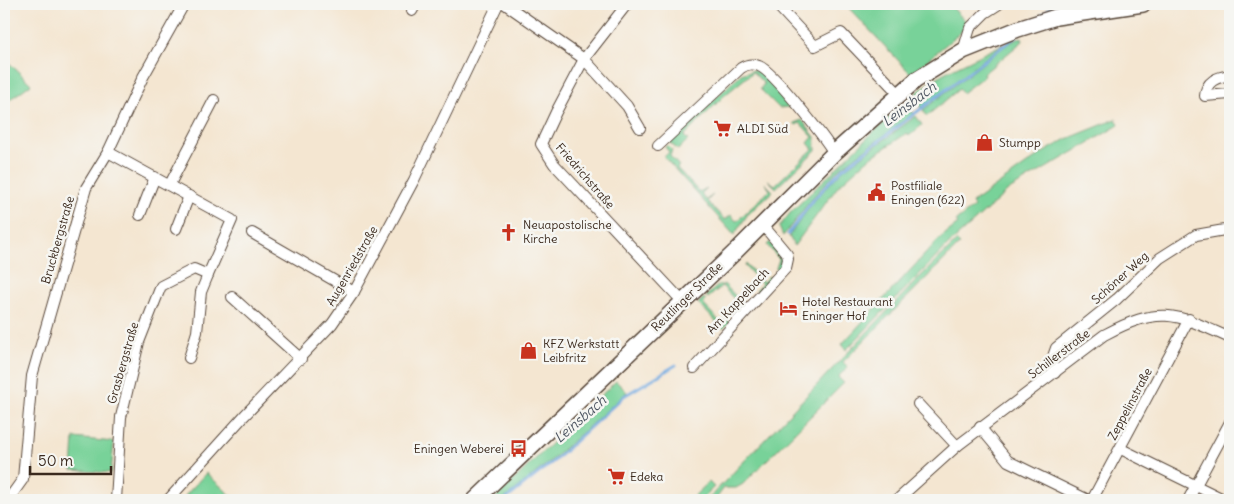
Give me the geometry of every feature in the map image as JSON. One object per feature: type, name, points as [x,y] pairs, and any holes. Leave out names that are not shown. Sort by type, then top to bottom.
[{"type":"main road","name":"Reutlinger Straße","points":[[474,500],[834,153],[900,94],[946,59],[981,42],[1056,17],[1143,4]]},
{"type":"street","name":"Bruckbergstraße","points":[[8,500],[23,480],[32,376],[86,188],[108,152],[143,77],[184,4]]},
{"type":"street","name":"Augenriedstraße","points":[[168,500],[244,416],[301,359],[332,324],[354,292],[414,180],[498,4]]},
{"type":"street","points":[[505,4],[584,59],[627,106],[640,128]]},
{"type":"street","name":"Friedrichstraße","points":[[627,4],[584,59],[541,144],[554,164],[682,301]]},
{"type":"street","points":[[776,4],[815,46],[841,33],[900,94]]},
{"type":"street","points":[[963,51],[970,28],[999,4]]},
{"type":"street","points":[[658,146],[741,68],[753,64],[764,68],[800,109],[834,153]]},
{"type":"street","points":[[1230,75],[1215,79],[1209,84],[1205,96],[1230,94]]},
{"type":"street","points":[[170,184],[214,100]]},
{"type":"street","points":[[108,152],[155,178],[170,184],[232,220],[202,292],[197,332],[189,358]]},
{"type":"street","points":[[140,215],[155,178]]},
{"type":"street","points":[[176,229],[189,196]]},
{"type":"street","name":"Am Kappelbach","points":[[694,368],[786,268],[788,260],[786,254],[762,224]]},
{"type":"street","name":"Schöner Weg","points":[[1055,373],[1051,362],[1056,348],[1118,298],[1160,258],[1196,236],[1230,229]]},
{"type":"street","points":[[252,234],[354,292]]},
{"type":"street","name":"Grasbergstraße","points":[[116,500],[121,417],[139,342],[161,286],[194,269],[208,275]]},
{"type":"street","points":[[232,297],[301,359]]},
{"type":"street","name":"Schillerstraße","points":[[897,500],[956,446],[980,427],[1104,335],[1125,324],[1160,314],[1189,319],[1230,338]]},
{"type":"street","name":"Zeppelinstraße","points":[[1092,500],[1189,319]]},
{"type":"street","points":[[918,404],[956,446]]},
{"type":"street","points":[[1188,500],[1230,422]]},
{"type":"street","points":[[980,427],[1008,460],[1088,500]]},
{"type":"street","points":[[1121,449],[1225,500]]},
{"type":"green space","points":[[845,4],[949,4],[969,25],[911,74]]},
{"type":"green space","points":[[1022,37],[1023,41],[983,74],[984,76],[962,93],[959,89],[927,116],[923,110],[1009,43]]},
{"type":"green space","points":[[1003,44],[921,108],[916,93],[942,74]]},
{"type":"green space","points":[[4,58],[31,84],[4,104]]},
{"type":"green space","points":[[754,70],[761,73],[789,104],[789,107],[779,108],[760,89],[764,84],[753,72],[725,95],[684,136],[688,140],[678,150],[669,142],[741,74]]},
{"type":"green space","points":[[901,105],[914,113],[839,169],[814,196],[783,236],[779,227],[791,212]]},
{"type":"green space","points":[[916,116],[922,125],[909,136],[907,133],[867,160],[839,185],[794,246],[789,236],[815,200],[842,171]]},
{"type":"green space","points":[[1116,119],[1119,125],[1009,190],[948,245],[846,350],[842,344],[940,238],[958,224],[956,221],[974,207],[972,203],[1044,152],[1067,139]]},
{"type":"green space","points":[[802,120],[815,137],[816,150],[776,188],[768,180],[775,185],[813,149],[808,143],[813,137],[800,123],[796,125],[794,123]]},
{"type":"green space","points":[[667,145],[672,150],[670,156],[679,166],[677,168],[699,192],[707,188],[701,194],[706,200],[713,195],[707,201],[725,220],[731,215],[736,221],[738,220],[770,190],[765,183],[773,191],[748,214],[734,235],[664,157],[669,152],[665,147]]},
{"type":"green space","points":[[957,241],[960,244],[843,362],[848,367],[838,377],[844,383],[743,484],[736,488],[724,488],[715,500],[707,500],[919,278]]},
{"type":"green space","points":[[770,242],[784,258],[784,263],[778,271],[776,268],[779,259],[767,245]]},
{"type":"green space","points":[[746,264],[763,282],[769,276],[771,278],[758,292],[756,290],[762,284],[745,266]]},
{"type":"green space","points":[[720,284],[721,286],[724,284],[745,306],[737,315],[735,312],[741,306],[722,286],[708,298],[706,296]]},
{"type":"green space","points":[[704,298],[706,300],[703,304],[722,324],[727,320],[730,322],[723,329],[698,303]]},
{"type":"green space","points":[[616,381],[627,392],[554,458],[503,500],[493,500]]},
{"type":"green space","points":[[74,438],[114,442],[111,473],[72,470]]},
{"type":"green space","points":[[206,473],[236,500],[190,500],[185,496]]},
{"type":"green space","points":[[709,482],[714,487],[701,500],[690,500]]},
{"type":"waterway","name":"Leinsbach","points":[[1041,16],[1054,4]]},
{"type":"waterway","name":"Leinsbach","points":[[788,234],[814,199],[841,170],[1015,37]]},
{"type":"waterway","name":"Leinsbach","points":[[505,500],[555,460],[624,396],[676,365]]},
{"type":"place","name":"ALDI Süd","points":[[723,129]]},
{"type":"place","name":"Stumpp","points":[[985,143]]},
{"type":"place","name":"Postfiliale Eningen (622)","points":[[877,193]]},
{"type":"place","name":"Neuapostolische Kirche","points":[[509,232]]},
{"type":"place","name":"Hotel Restaurant Eninger Hof","points":[[788,309]]},
{"type":"place","name":"KFZ Werkstatt Leibfritz","points":[[529,351]]},
{"type":"place","name":"Eningen Weberei","points":[[518,449]]},
{"type":"place","name":"Edeka","points":[[616,477]]}]
